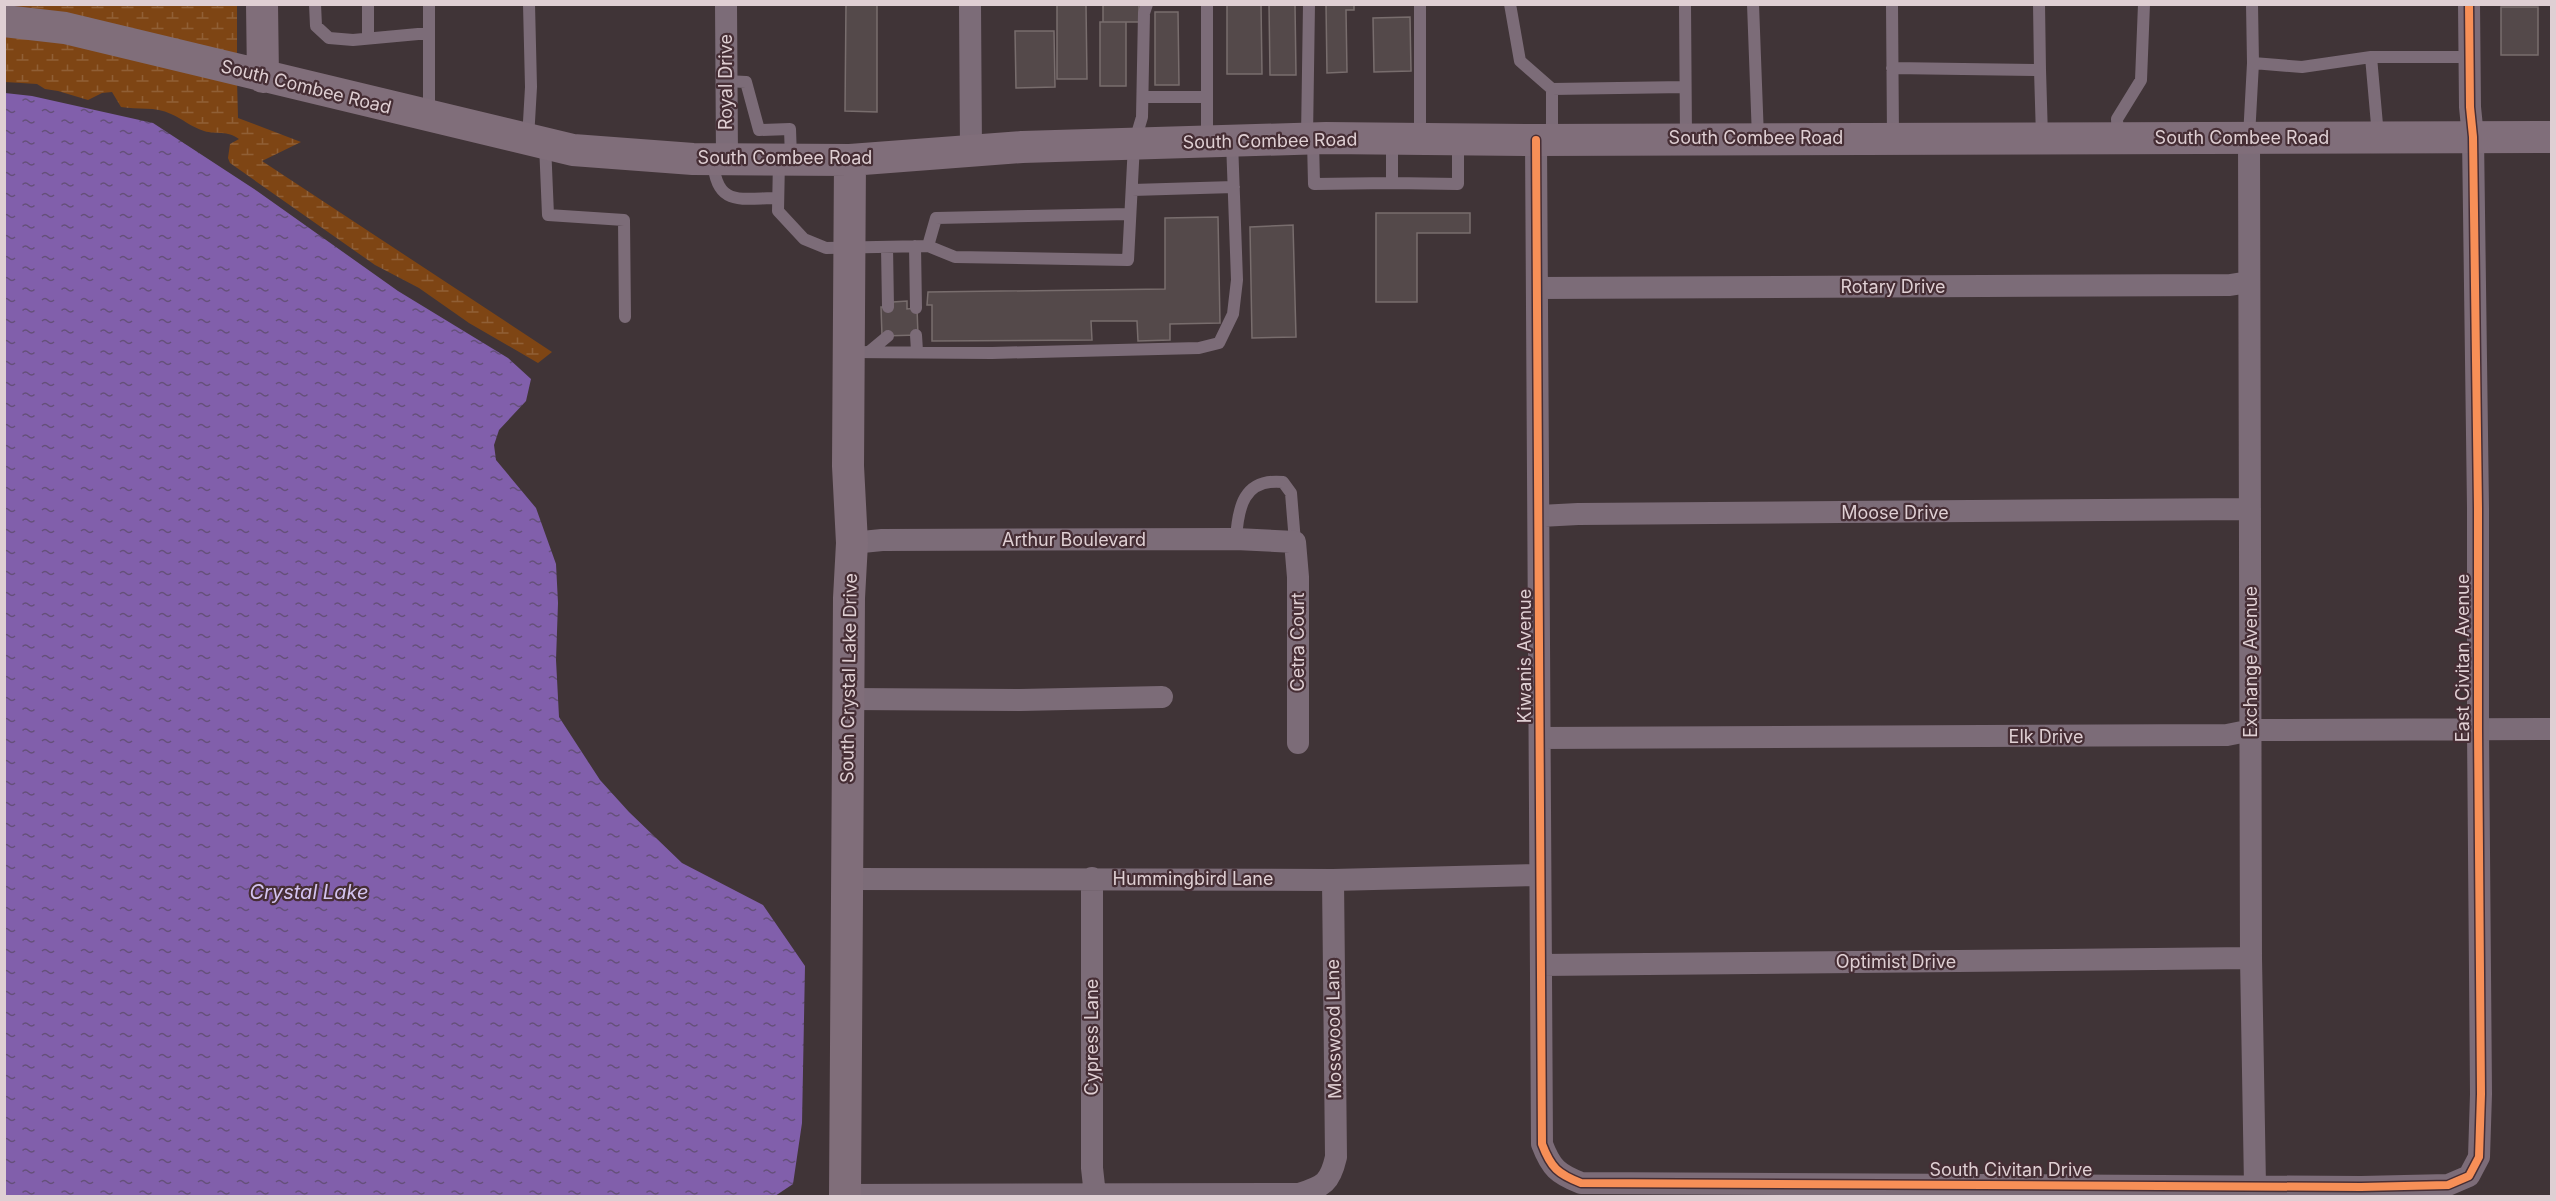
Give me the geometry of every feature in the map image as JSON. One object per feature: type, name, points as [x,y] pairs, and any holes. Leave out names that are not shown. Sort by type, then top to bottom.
[{"type":"main road","points":[[262,4],[263,77]]},
{"type":"main road","name":"South Combee Road","points":[[4,21],[65,28],[536,142],[585,151],[720,159],[850,160],[971,151],[1310,139],[2552,137]]},
{"type":"main road","name":"South Crystal Lake Drive","points":[[845,1196],[849,598],[852,543],[848,466],[859,351],[848,248],[850,160]]},
{"type":"street","name":"Royal Drive","points":[[720,159],[726,81],[726,4]]},
{"type":"street","points":[[970,4],[971,151]]},
{"type":"street","name":"East Civitan Avenue","points":[[2469,4],[2478,508],[2481,1094],[2480,1157],[2469,1176]]},
{"type":"street","name":"Exchange Avenue","points":[[2249,139],[2251,958],[2255,1185]]},
{"type":"street","name":"Kiwanis Avenue","points":[[1544,140],[1537,288],[1540,516],[1539,875],[1542,1144],[1550,1164],[1555,1168]]},
{"type":"street","name":"Rotary Drive","points":[[1537,288],[2218,286],[2248,282]]},
{"type":"street","name":"Moose Drive","points":[[1540,516],[2250,509]]},
{"type":"street","name":"Arthur Boulevard","points":[[852,543],[882,540],[1236,539],[1295,542]]},
{"type":"street","name":"Cetra Court","points":[[1295,542],[1298,577],[1298,743]]},
{"type":"street","points":[[849,699],[1020,700],[1162,697]]},
{"type":"street","name":"Elk Drive","points":[[1540,738],[2066,737],[2227,735],[2252,730],[2552,729]]},
{"type":"street","name":"Hummingbird Lane","points":[[847,879],[1333,880],[1539,875]]},
{"type":"street","name":"Cypress Lane","points":[[1092,878],[1092,1168],[1095,1196]]},
{"type":"street","name":"Mosswood Lane","points":[[1095,1196],[1299,1194],[1320,1188],[1329,1178],[1335,1157],[1333,880]]},
{"type":"street","name":"Optimist Drive","points":[[1541,965],[2251,958]]},
{"type":"street","name":"South Civitan Drive","points":[[1555,1168],[1565,1176],[1581,1183],[2361,1187],[2448,1185],[2469,1176]]},
{"type":"street","points":[[845,1196],[1095,1196]]},
{"type":"lane","points":[[315,4],[316,26],[329,38],[353,40],[429,33]]},
{"type":"lane","points":[[368,4],[368,38]]},
{"type":"lane","points":[[429,4],[429,117]]},
{"type":"lane","points":[[529,4],[531,87],[536,142],[548,216],[624,220],[625,317]]},
{"type":"lane","points":[[726,81],[746,82],[759,130],[790,129],[778,198],[778,211],[804,239],[826,248],[928,246],[955,257],[1128,260],[1134,144],[1142,117],[1144,13],[1147,4]]},
{"type":"lane","points":[[859,351],[992,353],[1198,348],[1219,343],[1233,314],[1235,292],[1234,187],[1207,97],[1207,4]]},
{"type":"lane","points":[[1308,4],[1310,139],[1314,184],[1458,184],[1458,139]]},
{"type":"lane","points":[[1392,183],[1406,139],[1420,4]]},
{"type":"lane","points":[[1510,4],[1520,61],[1552,88],[1685,87]]},
{"type":"lane","points":[[1685,4],[1686,138]]},
{"type":"lane","points":[[1753,4],[1758,138]]},
{"type":"lane","points":[[1892,4],[1893,138]]},
{"type":"lane","points":[[2040,4],[2042,138]]},
{"type":"lane","points":[[2118,138],[2117,118],[2141,80],[2144,4]]},
{"type":"lane","points":[[2249,139],[2253,63],[2252,4]]},
{"type":"lane","points":[[2253,63],[2302,67],[2371,57],[2470,57]]},
{"type":"lane","points":[[2371,57],[2378,138]]},
{"type":"lane","points":[[1892,68],[2040,70]]},
{"type":"lane","points":[[1544,140],[1552,88]]},
{"type":"lane","points":[[1143,97],[1207,97]]},
{"type":"lane","points":[[720,159],[713,168],[722,192],[730,198],[778,198]]},
{"type":"lane","points":[[1132,190],[1234,187]]},
{"type":"lane","points":[[928,246],[936,218],[1131,214]]},
{"type":"lane","points":[[915,246],[916,308]]},
{"type":"lane","points":[[887,247],[888,307]]},
{"type":"lane","points":[[916,335],[916,351]]},
{"type":"lane","points":[[859,351],[888,336]]},
{"type":"lane","points":[[1236,539],[1238,511],[1243,501],[1254,488],[1267,480],[1282,482],[1291,494],[1295,542]]},
{"type":"green space","points":[[5,4],[237,5],[237,60],[5,11]]},
{"type":"green space","points":[[5,31],[237,81],[238,118],[301,142],[262,161],[552,352],[538,363],[469,323],[419,288],[375,265],[230,163],[228,158],[230,144],[239,139],[235,136],[204,131],[165,112],[121,107],[112,92],[102,93],[88,100],[45,89],[37,84],[5,82]]},
{"type":"water","name":"Crystal Lake","points":[[5,93],[32,96],[153,123],[257,191],[398,291],[508,358],[531,379],[526,401],[499,430],[494,445],[496,460],[536,508],[556,564],[558,603],[556,660],[559,717],[600,780],[629,812],[682,863],[763,905],[805,966],[802,1123],[793,1184],[775,1196],[5,1196]]},
{"type":"building","points":[[846,4],[877,4],[877,112],[845,111]]},
{"type":"building","points":[[1103,4],[1139,4],[1139,22],[1103,22]]},
{"type":"building","points":[[1227,4],[1261,4],[1262,74],[1227,74]]},
{"type":"building","points":[[1269,4],[1295,4],[1296,75],[1270,75]]},
{"type":"building","points":[[1326,4],[1354,4],[1354,10],[1346,10],[1347,72],[1327,73]]},
{"type":"building","points":[[1057,5],[1086,5],[1087,79],[1057,79]]},
{"type":"building","points":[[2501,7],[2538,7],[2538,55],[2501,55]]},
{"type":"building","points":[[1155,12],[1178,12],[1179,85],[1155,85]]},
{"type":"building","points":[[1410,17],[1411,71],[1374,72],[1373,18]]},
{"type":"building","points":[[1100,22],[1126,22],[1126,86],[1100,86]]},
{"type":"building","points":[[1015,31],[1054,31],[1055,87],[1016,88]]},
{"type":"building","points":[[1376,213],[1470,213],[1470,233],[1417,233],[1417,302],[1376,302]]},
{"type":"building","points":[[1218,217],[1220,323],[1170,324],[1170,340],[1138,341],[1137,321],[1091,321],[1092,340],[932,341],[932,305],[927,305],[928,292],[1165,289],[1165,218]]},
{"type":"building","points":[[1293,225],[1296,337],[1252,338],[1250,227]]},
{"type":"building","points":[[907,301],[907,309],[917,308],[918,335],[882,336],[881,307],[893,307],[893,302]]},
{"type":"cycle path","points":[[1536,140],[1542,1144],[1552,1165],[1566,1176],[1581,1183],[2361,1187],[2448,1185],[2469,1176],[2479,1157],[2481,1094],[2478,508],[2469,4]]}]
